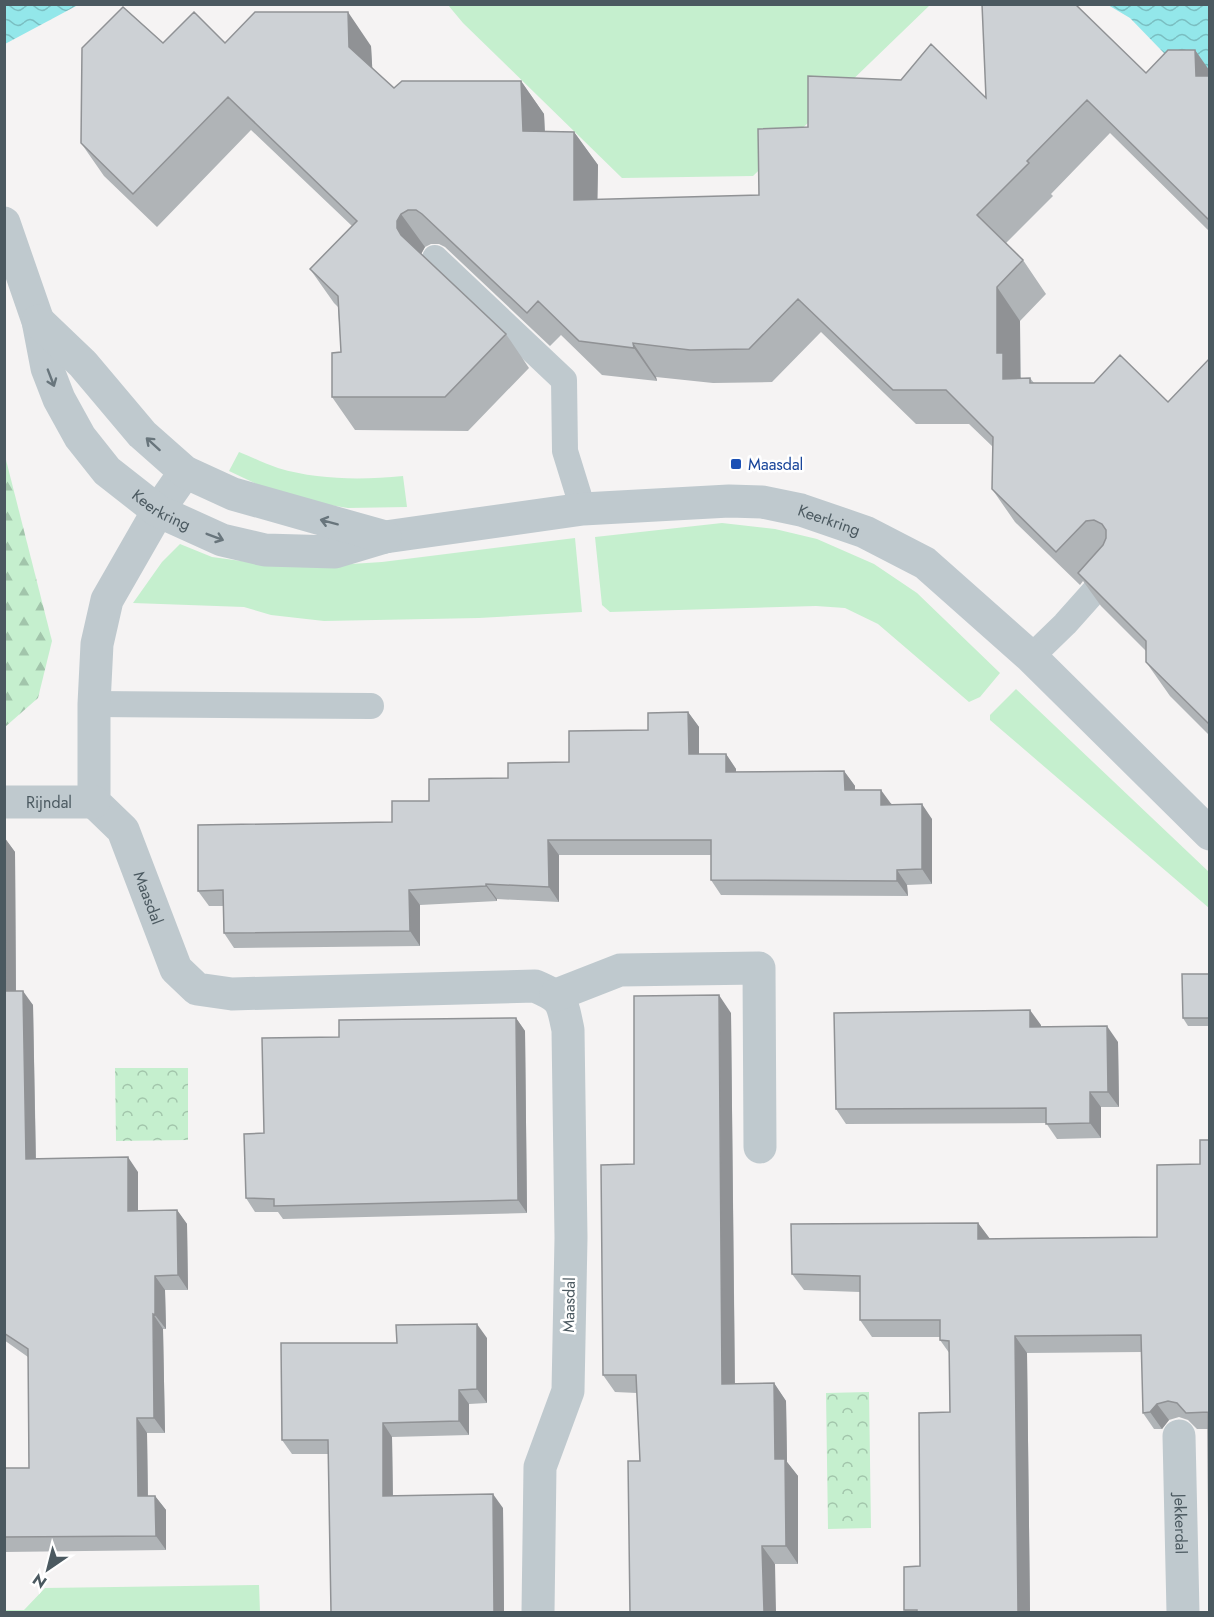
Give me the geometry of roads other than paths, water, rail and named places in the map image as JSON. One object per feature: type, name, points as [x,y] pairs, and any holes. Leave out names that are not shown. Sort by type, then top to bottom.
[{"type":"street","name":"Keerkring","points":[[4,223],[38,321],[47,368],[59,399],[80,437],[106,471],[158,511],[222,540],[265,550],[335,552],[386,537],[583,509],[729,501],[762,502],[801,510],[865,532],[925,563],[1031,657],[1209,834]]},
{"type":"street","name":"Keerkring","points":[[38,321],[83,364],[142,434],[184,472],[232,494],[386,537]]},
{"type":"street","points":[[94,802],[94,704],[97,644],[107,600],[158,511],[184,472]]},
{"type":"street","name":"Rijndal","points":[[4,802],[94,802]]},
{"type":"street","name":"Maasdal","points":[[94,802],[123,830],[176,969],[197,989],[232,994],[535,986],[556,995],[564,1007],[568,1030],[571,1238],[568,1391],[567,1399],[540,1467],[538,1612]]},
{"type":"street","points":[[556,995],[620,970],[759,968],[760,1147]]},
{"type":"street","name":"Jekkerdal","points":[[1179,1436],[1182,1612]]},
{"type":"lane","points":[[435,258],[564,380],[565,451],[583,509]]},
{"type":"lane","points":[[1031,657],[1065,624],[1115,568]]},
{"type":"lane","points":[[94,704],[371,706]]},
{"type":"water","points":[[5,4],[78,4],[78,5],[5,44]]},
{"type":"water","points":[[1108,5],[1209,5],[1209,83],[1192,82],[1130,18]]},
{"type":"place","name":"Maasdal","points":[[736,464]]}]
